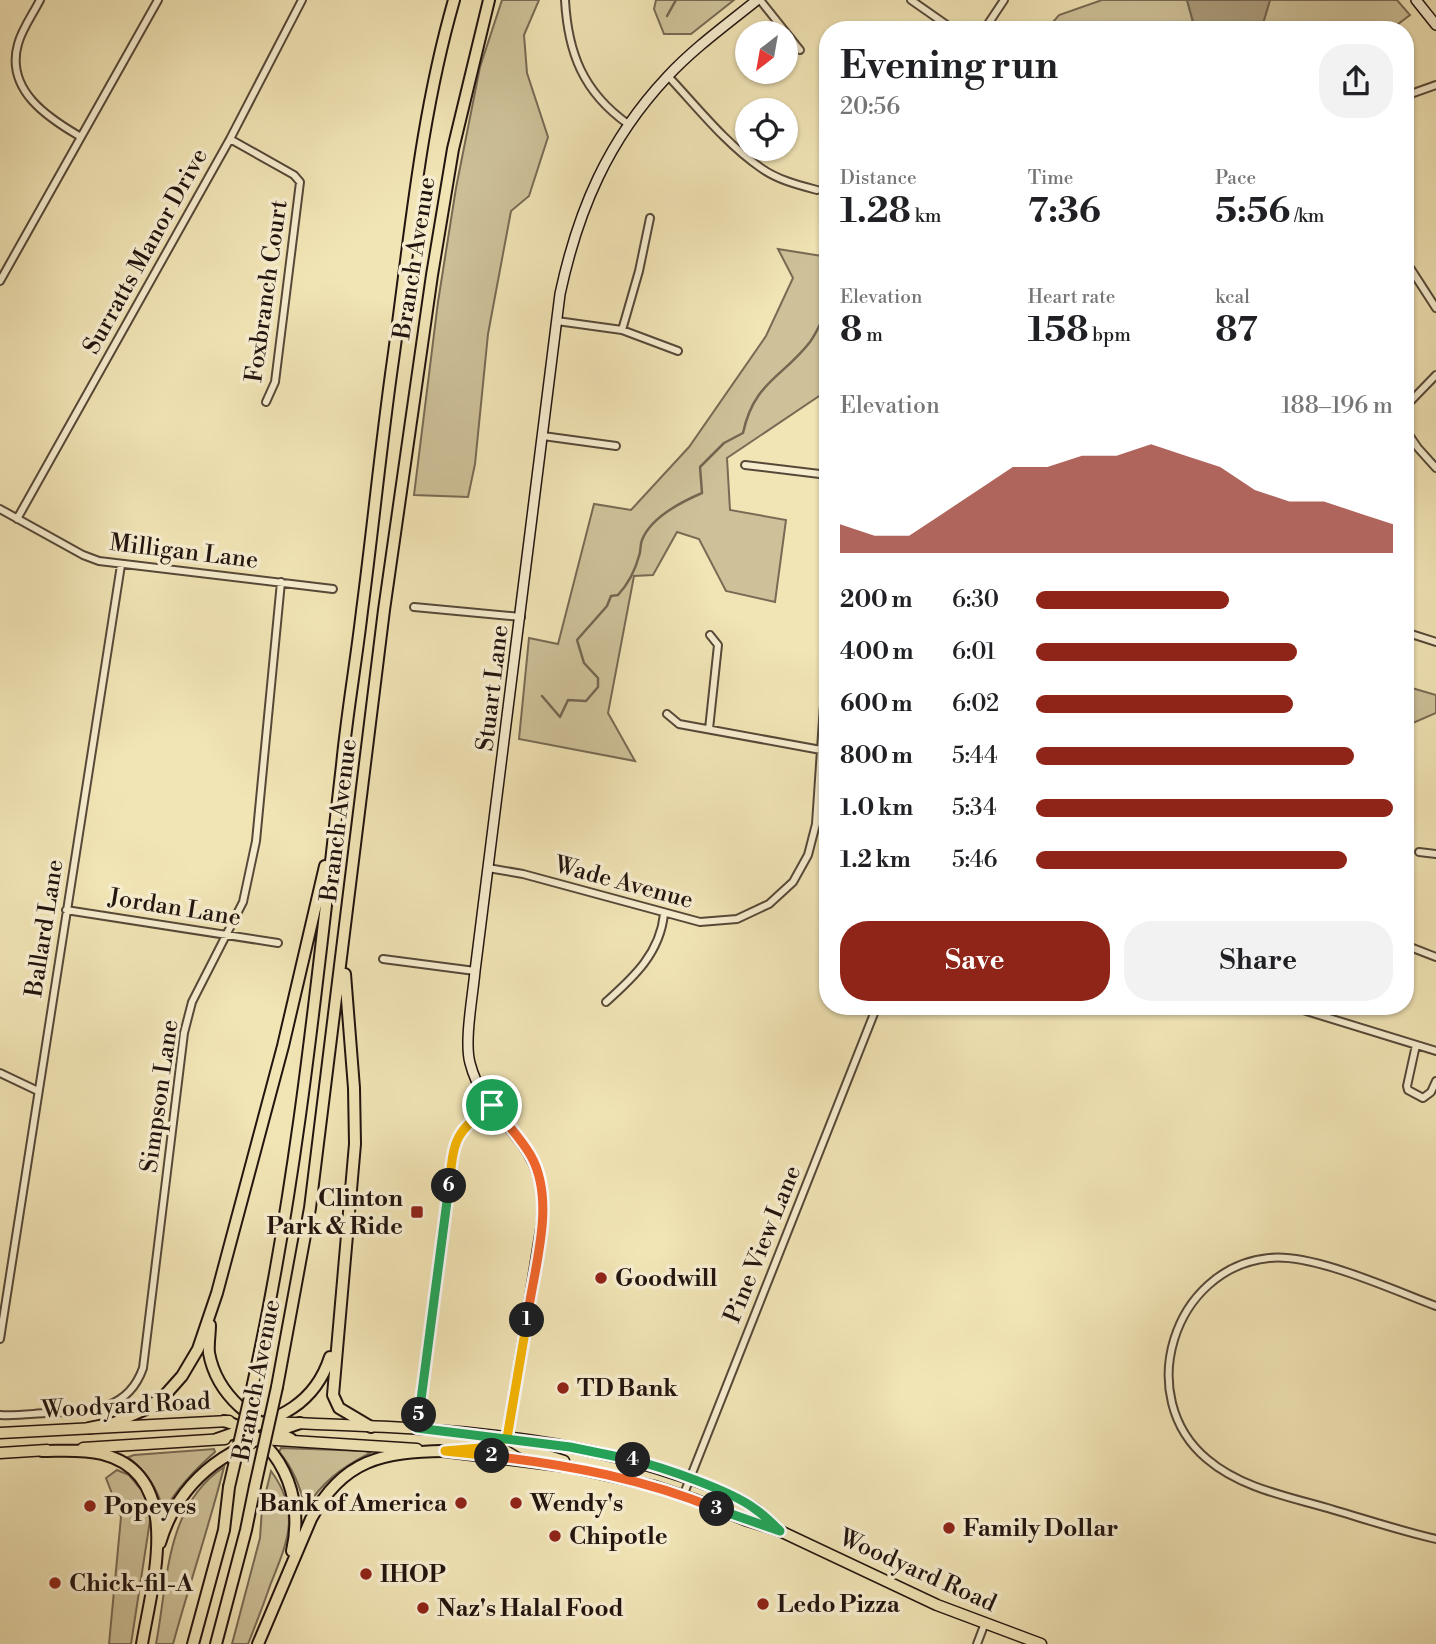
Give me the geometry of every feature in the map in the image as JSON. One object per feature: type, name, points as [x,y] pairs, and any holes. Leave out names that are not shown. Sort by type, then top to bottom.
[{"type":"highway","name":"Branch Avenue","points":[[193,1644],[224,1530],[229,1487],[274,1289],[324,935],[378,463],[420,154],[438,61],[454,0]]},
{"type":"highway","name":"Branch Avenue","points":[[216,1644],[246,1530],[277,1387],[310,1208],[384,610],[432,275],[453,149],[489,0]]},
{"type":"highway","points":[[89,1429],[114,1423],[146,1409],[166,1394],[191,1364],[211,1308],[283,1046],[318,905],[338,795]]},
{"type":"highway","points":[[348,908],[345,984],[354,1088],[355,1144],[333,1395],[339,1408],[370,1427]]},
{"type":"highway","points":[[211,1308],[209,1351],[214,1370],[225,1390],[240,1409],[291,1439]]},
{"type":"highway","points":[[217,1439],[286,1413],[310,1395],[327,1368],[338,1328]]},
{"type":"highway","points":[[224,1421],[246,1429],[258,1438],[277,1460],[289,1481],[297,1521],[286,1578]]},
{"type":"highway","points":[[155,1559],[172,1516],[198,1478],[223,1456],[258,1438],[300,1423]]},
{"type":"highway","points":[[42,1451],[102,1454],[121,1461],[147,1487],[156,1510],[155,1559],[142,1644]]},
{"type":"highway","points":[[258,1644],[319,1504],[347,1474],[362,1465],[398,1452],[445,1451]]},
{"type":"main road","name":"Woodyard Road","points":[[0,1433],[224,1421],[417,1428],[507,1438],[638,1461],[689,1478],[754,1508],[780,1531]]},
{"type":"main road","points":[[0,1440],[51,1431]]},
{"type":"main road","name":"Woodyard Road","points":[[0,1453],[258,1438],[445,1451],[569,1467],[682,1496],[780,1531],[913,1594],[1041,1644]]},
{"type":"main road","points":[[445,1451],[492,1447],[507,1438],[523,1448],[598,1473]]},
{"type":"street","points":[[40,0],[17,45],[18,73],[23,88],[35,106],[81,137]]},
{"type":"street","points":[[0,281],[158,0]]},
{"type":"street","name":"Surratts Manor Drive","points":[[17,519],[230,139],[302,0]]},
{"type":"street","points":[[565,0],[566,20],[575,59],[596,96],[628,124]]},
{"type":"street","points":[[759,0],[800,50]]},
{"type":"street","name":"Stuart Lane","points":[[507,1438],[542,1222],[542,1190],[533,1158],[492,1105],[474,1076],[468,1054],[475,971],[557,321],[569,250],[585,203],[628,124],[668,76],[697,48],[759,0]]},
{"type":"street","points":[[911,0],[941,21]]},
{"type":"street","points":[[991,21],[1004,0]]},
{"type":"street","points":[[1416,0],[1436,26]]},
{"type":"street","points":[[668,76],[727,138],[762,169],[791,184],[817,190]]},
{"type":"street","points":[[1414,93],[1436,85]]},
{"type":"street","name":"Foxbranch Court","points":[[230,139],[294,175],[300,182],[275,382],[266,402]]},
{"type":"street","points":[[622,330],[639,271],[650,218]]},
{"type":"street","points":[[1414,274],[1436,308]]},
{"type":"street","points":[[557,321],[622,330],[678,351]]},
{"type":"street","points":[[1414,398],[1436,375]]},
{"type":"street","points":[[543,436],[615,446]]},
{"type":"street","points":[[1414,442],[1436,468]]},
{"type":"street","points":[[745,465],[819,474]]},
{"type":"street","name":"Milligan Lane","points":[[0,509],[83,555],[121,565],[333,589]]},
{"type":"street","name":"Ballard Lane","points":[[0,1339],[121,565]]},
{"type":"street","name":"Simpson Lane","points":[[0,1415],[70,1412],[109,1406],[137,1383],[143,1368],[184,1033],[192,1002],[243,902],[256,841],[281,582]]},
{"type":"street","points":[[414,607],[521,617]]},
{"type":"street","points":[[709,729],[718,645],[710,635]]},
{"type":"street","points":[[1414,635],[1436,642]]},
{"type":"street","points":[[667,714],[679,724],[819,750]]},
{"type":"street","name":"Wade Avenue","points":[[488,868],[523,874],[700,922],[737,919],[769,904],[793,881],[808,855],[816,824],[819,780]]},
{"type":"street","points":[[1419,852],[1436,854]]},
{"type":"street","name":"Jordan Lane","points":[[66,910],[278,943]]},
{"type":"street","points":[[606,1002],[638,974],[653,953],[664,914]]},
{"type":"street","points":[[1414,948],[1436,957]]},
{"type":"street","points":[[383,959],[475,971]]},
{"type":"street","name":"Pine View Lane","points":[[682,1496],[873,1015]]},
{"type":"street","points":[[1319,1015],[1436,1051]]},
{"type":"street","points":[[1416,1045],[1407,1086],[1409,1090],[1423,1098],[1431,1092],[1436,1081]]},
{"type":"street","points":[[0,1073],[38,1091]]},
{"type":"street","points":[[417,1428],[454,1148],[466,1125],[492,1105]]},
{"type":"street","points":[[1436,1306],[1315,1262],[1285,1257],[1252,1261],[1220,1276],[1197,1296],[1176,1330],[1168,1368],[1170,1398],[1183,1430],[1191,1444],[1225,1473],[1254,1487],[1436,1539]]},
{"type":"street","points":[[978,1644],[985,1623]]},
{"type":"shaded area","points":[[502,0],[539,0],[524,35],[527,73],[548,137],[529,196],[511,211],[488,334],[475,464],[468,497],[414,495],[438,302],[456,188],[480,67]]},
{"type":"shaded area","points":[[656,0],[734,0],[691,34],[664,34],[654,9]]},
{"type":"shaded area","points":[[1102,0],[1187,0],[1193,21],[1054,21],[1059,15]]},
{"type":"shaded area","points":[[1187,0],[1270,0],[1264,21],[1193,21]]},
{"type":"shaded area","points":[[1270,0],[1397,0],[1410,15],[1402,21],[1264,21]]},
{"type":"shaded area","points":[[778,249],[819,256],[819,396],[727,458],[730,510],[786,520],[775,602],[726,591],[699,539],[677,532],[653,575],[634,576],[608,713],[635,761],[519,739],[529,638],[558,644],[594,504],[631,510],[689,447],[766,336],[793,278]]},
{"type":"shaded area","points":[[1414,689],[1436,695],[1436,713],[1414,722]]},
{"type":"shaded area","points":[[281,1448],[370,1453],[334,1476],[306,1509],[293,1472],[279,1452]]},
{"type":"shaded area","points":[[214,1449],[215,1452],[187,1479],[164,1511],[150,1481],[128,1457],[134,1455]]},
{"type":"shaded area","points":[[224,1467],[173,1644],[156,1644],[167,1571],[180,1524],[190,1502],[205,1483]]},
{"type":"shaded area","points":[[117,1470],[129,1475],[144,1493],[151,1514],[131,1644],[109,1644],[121,1517],[106,1478]]},
{"type":"shaded area","points":[[271,1471],[286,1500],[289,1527],[282,1554],[248,1644],[232,1644],[260,1538],[262,1508]]},
{"type":"waterway","points":[[667,16],[676,0]]},
{"type":"waterway","points":[[542,696],[560,717],[568,700],[586,701],[598,687],[598,678],[584,663],[577,640],[607,606],[611,596],[618,595],[628,582],[640,554],[642,540],[652,524],[676,506],[702,493],[700,467],[724,443],[743,433],[754,402],[770,382],[800,354],[819,327]]},
{"type":"place","name":"Clinton Park & Ride","points":[[417,1212]]},
{"type":"place","name":"Goodwill","points":[[601,1278]]},
{"type":"place","name":"TD Bank","points":[[563,1388]]},
{"type":"place","name":"Bank of America","points":[[461,1503]]},
{"type":"place","name":"Wendy's","points":[[516,1503]]},
{"type":"place","name":"Popeyes","points":[[90,1506]]},
{"type":"place","name":"Family Dollar","points":[[949,1528]]},
{"type":"place","name":"Chipotle","points":[[555,1536]]},
{"type":"place","name":"IHOP","points":[[366,1574]]},
{"type":"place","name":"Chick-fil-A","points":[[55,1583]]},
{"type":"place","name":"Ledo Pizza","points":[[763,1604]]},
{"type":"place","name":"Naz's Halal Food","points":[[423,1608]]},
{"type":"route","points":[[492,1105],[466,1125],[454,1148],[417,1428],[507,1438],[570,1447],[638,1461],[689,1478],[742,1501],[780,1531],[654,1486],[617,1477],[569,1467],[445,1451],[492,1447],[507,1438],[542,1222],[542,1190],[533,1158],[492,1105]]}]
